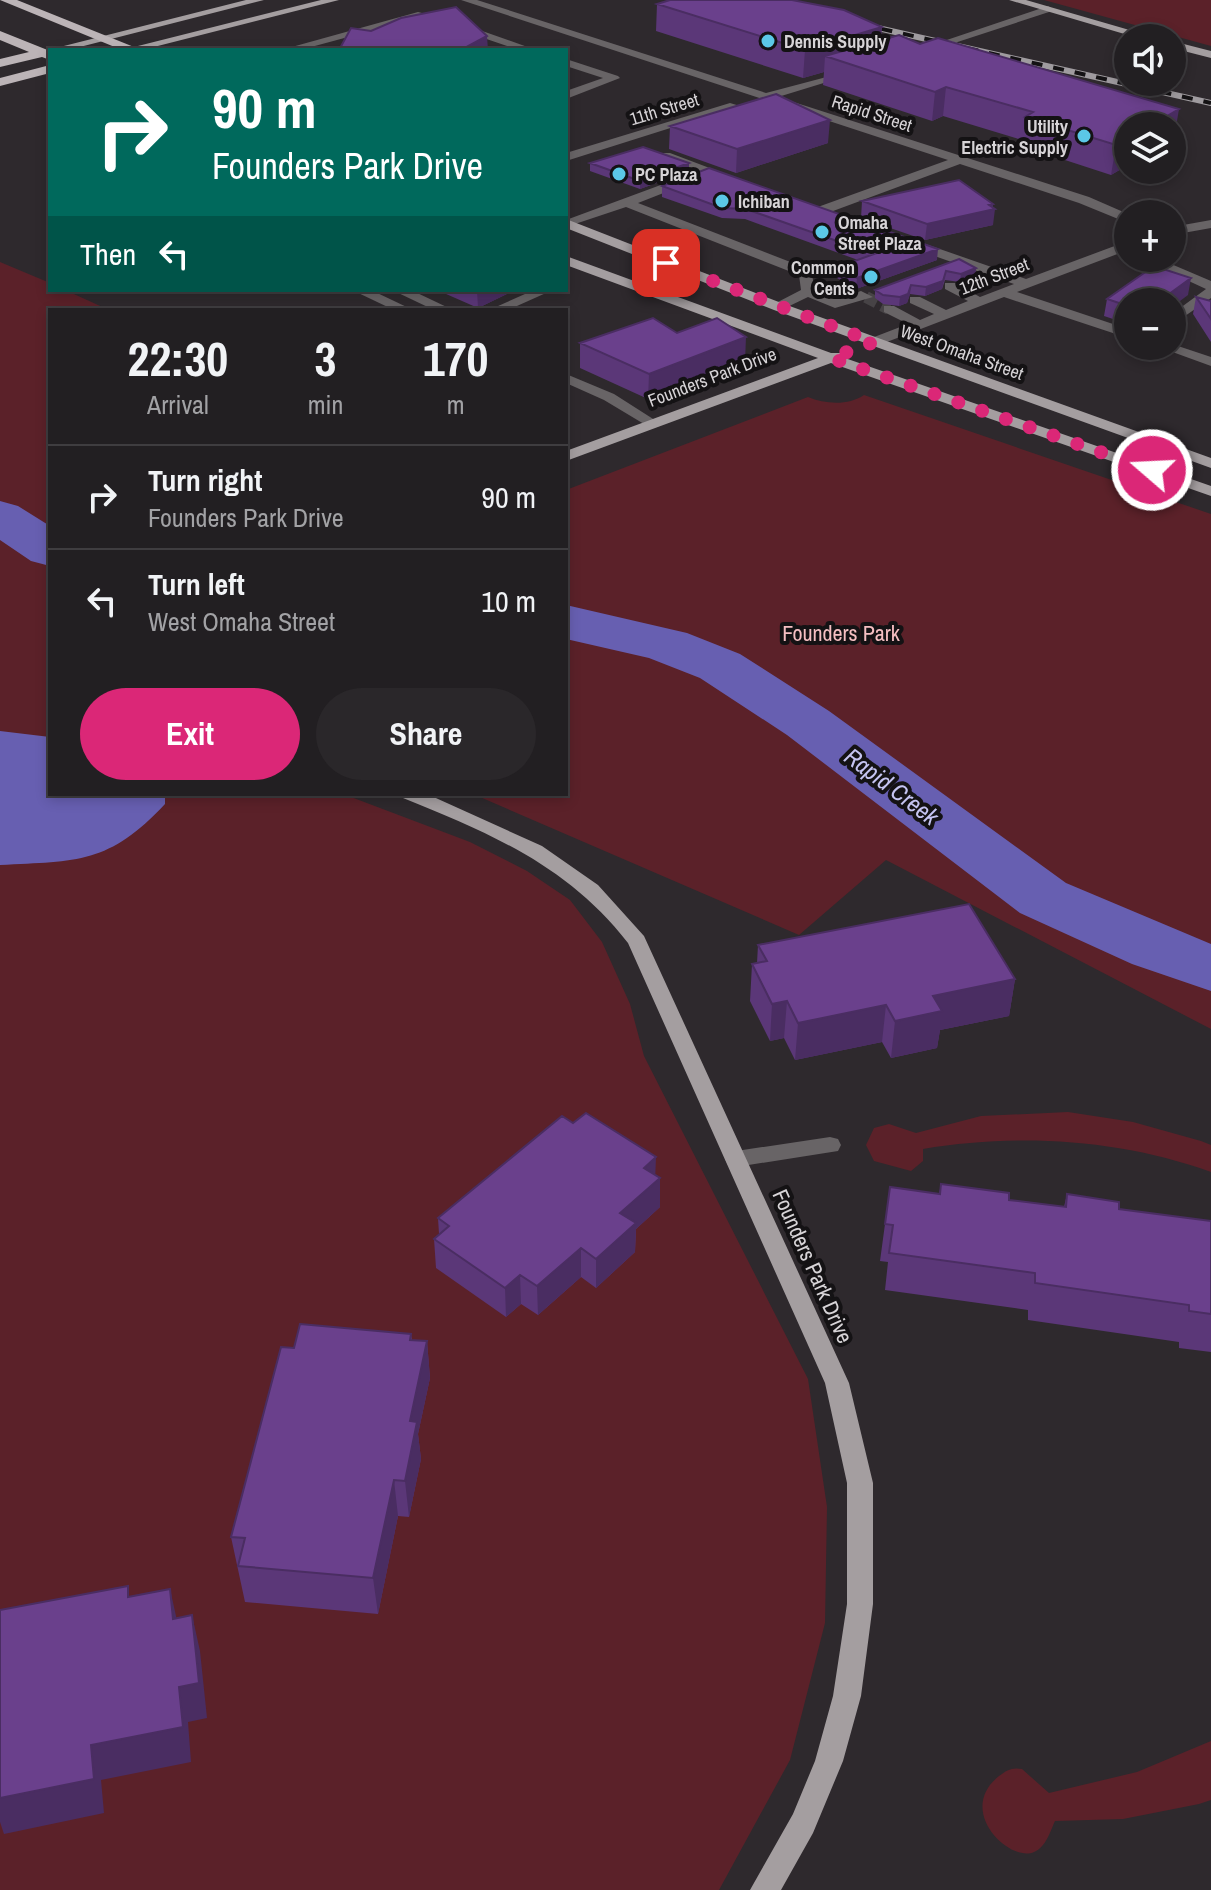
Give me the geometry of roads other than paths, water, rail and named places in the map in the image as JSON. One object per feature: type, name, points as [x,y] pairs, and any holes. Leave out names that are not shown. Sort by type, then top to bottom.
[{"type":"highway","points":[[5,0],[126,48]]},
{"type":"highway","points":[[0,35],[48,52]]},
{"type":"highway","points":[[0,63],[48,52]]},
{"type":"highway","points":[[0,82],[48,70]]},
{"type":"main road","points":[[65,48],[259,0]]},
{"type":"main road","points":[[139,48],[334,0]]},
{"type":"main road","points":[[1014,0],[1114,28]]},
{"type":"main road","points":[[1186,48],[1211,55]]},
{"type":"main road","name":"West Omaha Street","points":[[568,224],[779,307],[1211,463]]},
{"type":"main road","points":[[568,261],[831,358],[1211,491]]},
{"type":"main road","name":"Founders Park Drive","points":[[568,455],[874,342]]},
{"type":"main road","name":"Founders Park Drive","points":[[414,796],[567,868],[617,911],[637,941],[837,1383],[851,1435],[861,1507],[860,1604],[847,1696],[824,1773],[803,1823],[765,1890]]},
{"type":"street","name":"Rapid Street","points":[[466,0],[1084,200],[1114,213]]},
{"type":"street","points":[[911,53],[1048,9]]},
{"type":"street","points":[[460,26],[500,11]]},
{"type":"street","points":[[295,48],[423,14],[524,48]]},
{"type":"street","points":[[925,49],[954,58]]},
{"type":"street","points":[[568,95],[599,87],[653,61]]},
{"type":"street","points":[[568,62],[625,73]]},
{"type":"street","name":"11th Street","points":[[568,156],[869,66]]},
{"type":"street","points":[[622,140],[751,186]]},
{"type":"street","points":[[820,211],[959,160]]},
{"type":"street","points":[[568,224],[709,171]]},
{"type":"street","points":[[626,203],[806,273],[808,292]]},
{"type":"street","points":[[806,206],[848,220]]},
{"type":"street","points":[[1186,228],[1211,224]]},
{"type":"street","points":[[903,240],[1024,283]]},
{"type":"street","name":"12th Street","points":[[874,342],[1024,283],[1114,252]]},
{"type":"street","points":[[935,268],[958,260]]},
{"type":"street","points":[[1176,272],[1211,288],[1186,309]]},
{"type":"street","points":[[950,286],[977,301]]},
{"type":"street","points":[[364,292],[401,308]]},
{"type":"street","points":[[404,292],[441,308]]},
{"type":"street","points":[[501,308],[539,293],[537,292]]},
{"type":"street","points":[[808,292],[835,304],[867,294]]},
{"type":"street","points":[[779,307],[808,292]]},
{"type":"street","points":[[1002,292],[1114,329]]},
{"type":"street","points":[[915,300],[944,314]]},
{"type":"street","points":[[889,309],[918,324]]},
{"type":"street","points":[[1186,354],[1211,362]]},
{"type":"street","points":[[568,379],[609,397],[654,424]]},
{"type":"street","points":[[736,1159],[830,1145]]},
{"type":"waterway","name":"Rapid Creek","points":[[0,517],[48,549]]},
{"type":"waterway","name":"Rapid Creek","points":[[568,622],[667,645],[720,666],[808,723],[1043,898],[1155,948],[1211,968]]},
{"type":"tunnel","points":[[866,297],[889,309]]},
{"type":"railway","points":[[860,24],[1211,103]]},
{"type":"place","name":"Dennis Supply","points":[[768,41]]},
{"type":"place","name":"Utility Electric Supply","points":[[1084,136]]},
{"type":"place","name":"PC Plaza","points":[[619,174]]},
{"type":"place","name":"Ichiban","points":[[722,201]]},
{"type":"place","name":"Omaha Street Plaza","points":[[822,232]]},
{"type":"place","name":"Common Cents","points":[[871,277]]},
{"type":"park label","name":"Founders Park","points":[[841,633]]}]
